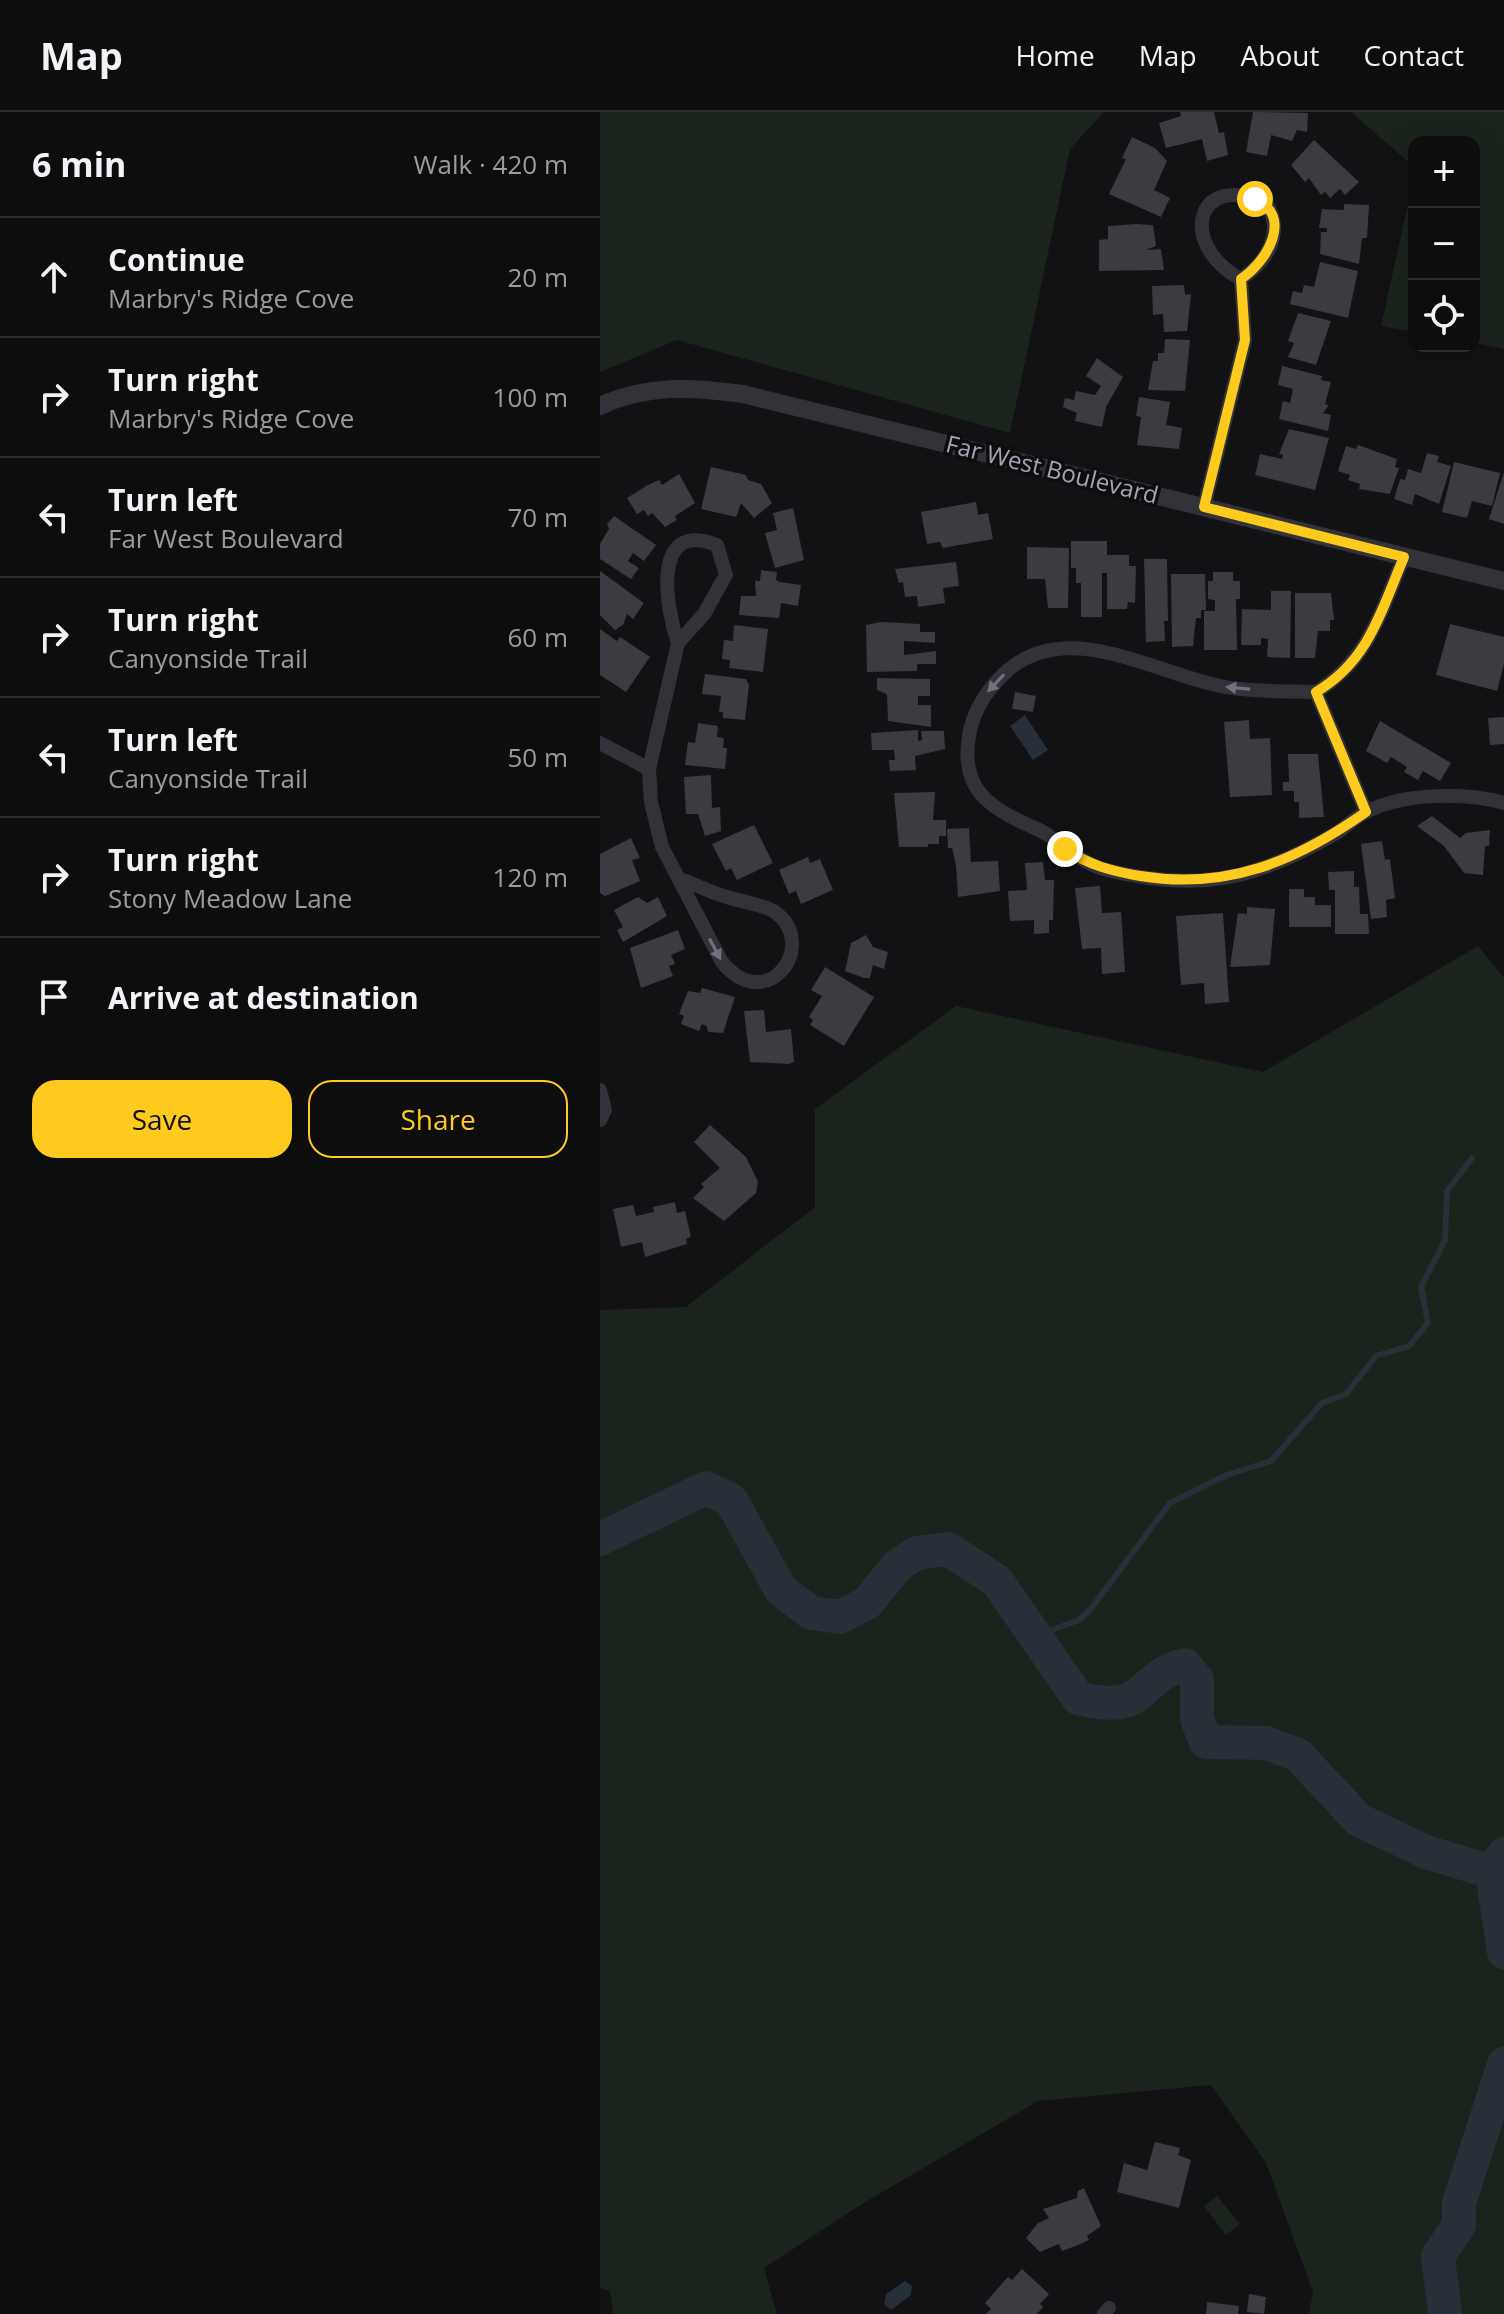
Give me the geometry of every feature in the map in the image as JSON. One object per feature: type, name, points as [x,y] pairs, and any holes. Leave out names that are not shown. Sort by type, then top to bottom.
[{"type":"street","points":[[1238,194],[1255,199],[1266,203],[1272,213],[1273,242],[1260,264],[1241,279],[1223,269],[1203,243],[1200,232],[1203,215],[1210,202],[1219,196],[1238,194]]},
{"type":"street","points":[[1204,507],[1245,340],[1241,279]]},
{"type":"street","name":"Far West Boulevard","points":[[600,406],[655,388],[700,388],[743,394],[1504,581]]},
{"type":"street","points":[[678,643],[704,614],[726,575],[717,545],[706,541],[689,540],[676,549],[668,566],[666,588],[678,643],[649,769],[651,802],[662,847],[722,962],[734,976],[749,982],[766,982],[782,972],[791,960],[791,938],[785,922],[773,911],[680,879]]},
{"type":"street","points":[[1404,557],[1360,657],[1336,680],[1316,692],[1221,686],[1077,646],[1047,648],[1021,659],[991,685],[974,713],[967,766],[976,789],[990,807],[1045,833],[1084,862],[1106,870],[1175,880],[1231,877],[1260,869],[1336,833],[1366,812],[1393,801],[1472,797],[1504,803]]},
{"type":"street","points":[[1316,692],[1366,812]]},
{"type":"street","points":[[600,743],[649,769]]},
{"type":"street","points":[[600,1090],[605,1110],[600,1120]]},
{"type":"shaded area","points":[[600,112],[1104,112],[1070,149],[1010,433],[677,340],[600,372]]},
{"type":"shaded area","points":[[1351,112],[1504,112],[1504,349],[1480,344],[1480,136],[1408,136],[1408,162]]},
{"type":"shaded area","points":[[1408,204],[1408,331],[1381,326]]},
{"type":"shaded area","points":[[1025,715],[1048,750],[1033,760],[1010,726]]},
{"type":"shaded area","points":[[1478,946],[1504,978],[1504,2314],[1309,2314],[1313,2292],[1266,2163],[1211,2085],[1038,2101],[862,2204],[764,2268],[777,2314],[613,2314],[610,2291],[600,2288],[600,1310],[686,1307],[815,1207],[815,1109],[956,1006],[1263,1072]]},
{"type":"shaded area","points":[[1217,2196],[1240,2224],[1226,2235],[1204,2206]]},
{"type":"shaded area","points":[[905,2281],[912,2286],[911,2295],[891,2310],[884,2304],[886,2294]]},
{"type":"building","points":[[1180,112],[1214,112],[1219,133],[1224,132],[1228,155],[1207,161],[1202,139],[1166,148],[1159,123],[1181,116]]},
{"type":"building","points":[[1253,112],[1308,113],[1307,132],[1297,130],[1292,141],[1271,135],[1267,156],[1246,152]]},
{"type":"building","points":[[1132,137],[1155,148],[1167,161],[1154,190],[1170,198],[1161,217],[1109,194],[1126,159],[1122,158]]},
{"type":"building","points":[[1314,140],[1359,182],[1345,195],[1340,189],[1330,198],[1325,192],[1321,195],[1309,178],[1305,182],[1291,165]]},
{"type":"building","points":[[1344,204],[1369,205],[1367,238],[1362,238],[1359,264],[1320,254],[1321,232],[1327,232],[1327,228],[1319,228],[1322,209],[1344,210]]},
{"type":"building","points":[[1153,225],[1156,246],[1146,250],[1161,249],[1164,270],[1099,271],[1099,240],[1108,239],[1108,226]]},
{"type":"building","points":[[1320,262],[1358,271],[1348,318],[1290,304],[1293,291],[1302,293],[1304,285],[1314,287]]},
{"type":"building","points":[[1184,285],[1185,295],[1191,294],[1187,331],[1164,332],[1163,314],[1153,315],[1152,286]]},
{"type":"building","points":[[1298,313],[1331,321],[1316,365],[1288,357],[1294,343],[1288,341]]},
{"type":"building","points":[[1165,339],[1190,340],[1185,391],[1148,390],[1153,361],[1158,361],[1158,353],[1164,353]]},
{"type":"building","points":[[1097,358],[1123,377],[1106,407],[1102,427],[1075,421],[1077,413],[1063,407],[1065,398],[1074,400],[1076,391],[1095,395],[1101,386],[1086,376]]},
{"type":"building","points":[[1282,366],[1322,376],[1321,380],[1331,382],[1325,404],[1329,405],[1323,413],[1331,415],[1328,431],[1279,419],[1283,401],[1290,403],[1293,389],[1278,385]]},
{"type":"building","points":[[1139,397],[1170,402],[1166,425],[1182,428],[1179,449],[1137,445],[1141,417],[1136,416]]},
{"type":"building","points":[[1289,429],[1329,438],[1315,490],[1255,475],[1260,454],[1282,459],[1283,455],[1279,454]]},
{"type":"building","points":[[1358,445],[1397,459],[1395,467],[1399,468],[1390,494],[1359,489],[1360,484],[1348,480],[1350,475],[1338,471],[1346,446],[1356,449]]},
{"type":"building","points":[[1427,453],[1439,456],[1437,462],[1451,466],[1439,504],[1415,494],[1412,505],[1394,499],[1400,479],[1405,480],[1408,469],[1421,473]]},
{"type":"building","points":[[1454,462],[1500,473],[1492,506],[1472,501],[1467,518],[1442,512]]},
{"type":"building","points":[[711,467],[746,475],[748,480],[761,484],[772,503],[754,518],[741,503],[736,517],[701,509]]},
{"type":"building","points":[[1504,472],[1504,524],[1489,519]]},
{"type":"building","points":[[679,474],[695,503],[665,527],[652,513],[648,516],[644,510],[637,514],[627,498],[659,480],[662,485]]},
{"type":"building","points":[[976,502],[978,515],[988,513],[993,539],[943,548],[940,542],[927,544],[921,512]]},
{"type":"building","points":[[793,508],[804,560],[775,568],[765,533],[777,530],[773,513]]},
{"type":"building","points":[[614,516],[656,545],[644,561],[633,553],[628,561],[639,568],[631,579],[600,559],[600,544],[609,529],[607,524]]},
{"type":"building","points":[[1071,541],[1107,541],[1107,555],[1129,555],[1129,566],[1136,566],[1135,603],[1128,602],[1127,609],[1107,609],[1107,573],[1102,573],[1102,617],[1081,617],[1081,583],[1076,583],[1076,568],[1071,568]]},
{"type":"building","points":[[1027,547],[1069,548],[1068,608],[1048,608],[1045,579],[1027,579]]},
{"type":"building","points":[[1144,559],[1167,559],[1168,621],[1164,621],[1165,641],[1146,642]]},
{"type":"building","points":[[956,562],[959,586],[943,588],[945,603],[918,607],[917,596],[905,597],[903,582],[899,583],[895,569]]},
{"type":"building","points":[[761,570],[777,572],[776,580],[780,582],[801,585],[798,606],[781,603],[779,618],[739,615],[741,596],[756,596],[755,581],[760,581]]},
{"type":"building","points":[[600,571],[644,603],[633,619],[627,614],[623,625],[615,630],[600,615]]},
{"type":"building","points":[[1213,572],[1233,572],[1233,581],[1240,581],[1240,599],[1236,599],[1237,650],[1204,650],[1204,611],[1215,611],[1215,601],[1218,601],[1208,599],[1208,581],[1213,581]]},
{"type":"building","points":[[1171,574],[1205,574],[1206,610],[1201,610],[1201,618],[1196,618],[1193,646],[1172,647]]},
{"type":"building","points":[[1271,591],[1291,591],[1290,658],[1267,657],[1268,639],[1261,638],[1261,645],[1241,645],[1242,609],[1271,610]]},
{"type":"building","points":[[1295,593],[1331,593],[1334,620],[1330,620],[1330,631],[1318,631],[1315,658],[1295,658]]},
{"type":"building","points":[[881,622],[920,624],[920,632],[935,632],[935,643],[904,641],[904,655],[936,651],[936,664],[917,664],[917,671],[867,672],[866,625]]},
{"type":"building","points":[[1450,624],[1504,637],[1504,664],[1497,691],[1436,675]]},
{"type":"building","points":[[734,625],[768,629],[763,672],[729,668],[730,660],[722,659],[724,640],[733,641]]},
{"type":"building","points":[[600,629],[617,641],[620,637],[650,657],[626,692],[600,675]]},
{"type":"building","points":[[705,674],[746,679],[749,685],[745,720],[723,718],[723,712],[719,712],[721,696],[702,694]]},
{"type":"building","points":[[877,678],[930,679],[930,696],[918,696],[918,705],[931,705],[931,727],[888,721],[887,694],[877,690]]},
{"type":"building","points":[[1015,692],[1036,696],[1033,712],[1012,709]]},
{"type":"building","points":[[1504,717],[1504,744],[1490,745],[1488,718]]},
{"type":"building","points":[[1249,720],[1250,739],[1270,738],[1272,795],[1230,797],[1224,722]]},
{"type":"building","points":[[1380,721],[1451,763],[1440,781],[1423,771],[1418,780],[1404,772],[1407,767],[1391,757],[1387,763],[1366,751]]},
{"type":"building","points":[[698,723],[718,726],[717,737],[724,738],[723,748],[727,748],[725,769],[685,765],[688,742],[695,743]]},
{"type":"building","points":[[918,730],[918,741],[922,740],[921,731],[944,731],[945,749],[915,756],[916,770],[890,771],[889,760],[895,760],[894,750],[872,750],[871,733]]},
{"type":"building","points":[[1288,754],[1318,754],[1324,817],[1299,818],[1299,802],[1294,802],[1294,791],[1283,791],[1283,782],[1289,782]]},
{"type":"building","points":[[711,775],[712,808],[720,807],[721,831],[705,836],[698,814],[686,814],[684,777]]},
{"type":"building","points":[[935,792],[933,820],[946,820],[946,836],[939,836],[939,844],[928,844],[928,847],[899,847],[894,793]]},
{"type":"building","points":[[1432,816],[1460,838],[1466,833],[1490,830],[1489,846],[1485,846],[1483,875],[1464,873],[1444,846],[1417,826]]},
{"type":"building","points":[[754,825],[773,863],[737,880],[731,868],[726,871],[712,844]]},
{"type":"building","points":[[969,828],[971,862],[998,861],[1000,891],[958,897],[956,865],[952,848],[948,848],[947,829]]},
{"type":"building","points":[[631,838],[640,858],[632,860],[640,881],[605,896],[600,893],[600,854]]},
{"type":"building","points":[[1382,841],[1385,860],[1390,859],[1395,898],[1386,900],[1387,917],[1371,919],[1361,844]]},
{"type":"building","points":[[808,857],[810,863],[820,859],[833,890],[801,904],[796,891],[789,894],[779,870]]},
{"type":"building","points":[[1043,862],[1045,880],[1054,880],[1053,920],[1049,920],[1049,933],[1034,934],[1034,920],[1010,921],[1008,891],[1027,890],[1025,863]]},
{"type":"building","points":[[1354,871],[1354,887],[1359,887],[1360,914],[1368,914],[1369,934],[1335,934],[1335,890],[1329,890],[1328,872]]},
{"type":"building","points":[[1100,886],[1102,913],[1121,912],[1125,972],[1102,974],[1101,948],[1082,949],[1075,888]]},
{"type":"building","points":[[1289,889],[1304,889],[1304,897],[1315,897],[1315,905],[1331,905],[1331,927],[1289,927]]},
{"type":"building","points":[[638,897],[647,903],[658,897],[667,916],[623,942],[617,930],[623,927],[614,910]]},
{"type":"building","points":[[1247,907],[1275,909],[1270,965],[1230,967],[1238,913],[1247,914]]},
{"type":"building","points":[[1223,913],[1229,1002],[1205,1004],[1204,983],[1181,985],[1176,916]]},
{"type":"building","points":[[678,930],[685,949],[671,955],[675,964],[669,966],[673,976],[641,988],[630,948]]},
{"type":"building","points":[[866,935],[873,947],[888,952],[884,969],[873,965],[870,978],[845,971],[851,943]]},
{"type":"building","points":[[825,967],[874,997],[844,1046],[810,1025],[813,1020],[809,1017],[822,996],[811,990]]},
{"type":"building","points":[[702,988],[735,997],[723,1033],[708,1032],[707,1026],[702,1024],[699,1031],[681,1024],[684,1016],[679,1014],[688,991],[700,993]]},
{"type":"building","points":[[764,1010],[766,1032],[791,1029],[794,1062],[750,1062],[744,1011]]},
{"type":"building","points":[[710,1125],[746,1157],[758,1182],[756,1193],[724,1221],[693,1198],[704,1187],[701,1184],[720,1168],[694,1142]]},
{"type":"building","points":[[675,1202],[677,1213],[685,1211],[691,1237],[686,1239],[687,1244],[645,1257],[642,1242],[621,1247],[613,1209],[633,1205],[636,1216],[654,1212],[653,1207]]},
{"type":"building","points":[[1155,2142],[1180,2148],[1178,2155],[1191,2160],[1179,2208],[1117,2192],[1124,2163],[1147,2170]]},
{"type":"building","points":[[1084,2188],[1101,2226],[1087,2236],[1089,2240],[1078,2245],[1062,2251],[1059,2244],[1040,2252],[1026,2238],[1038,2223],[1049,2218],[1043,2209],[1077,2198],[1078,2191]]},
{"type":"building","points":[[1022,2269],[1049,2294],[1040,2304],[1043,2307],[1037,2314],[986,2314],[991,2309],[985,2303],[1008,2277],[1012,2280]]},
{"type":"building","points":[[1249,2294],[1266,2297],[1264,2314],[1247,2312]]},
{"type":"building","points":[[1207,2302],[1239,2306],[1238,2314],[1206,2314]]},
{"type":"waterway","points":[[1035,1636],[1079,1620],[1090,1610],[1170,1503],[1227,1475],[1271,1461],[1322,1403],[1346,1394],[1376,1356],[1409,1346],[1428,1323],[1421,1287],[1445,1240],[1447,1191],[1472,1158]]},
{"type":"waterway","points":[[600,1539],[706,1488],[731,1500],[781,1590],[811,1613],[840,1617],[867,1603],[897,1566],[916,1553],[948,1549],[997,1581],[1078,1698],[1102,1702],[1131,1699],[1157,1677],[1185,1665],[1197,1680],[1197,1719],[1206,1742],[1267,1743],[1298,1755],[1359,1820],[1426,1852],[1492,1872],[1504,1854]]},
{"type":"waterway","points":[[1492,1872],[1504,1952]]},
{"type":"waterway","points":[[1445,2314],[1438,2256],[1459,2225],[1459,2203],[1504,2064]]},
{"type":"route","points":[[1065,849],[1084,862],[1106,870],[1175,880],[1231,877],[1260,869],[1336,833],[1366,812],[1316,692],[1336,680],[1360,657],[1404,557],[1204,507],[1245,340],[1241,279],[1260,264],[1273,242],[1272,213],[1266,203],[1255,199]]}]
